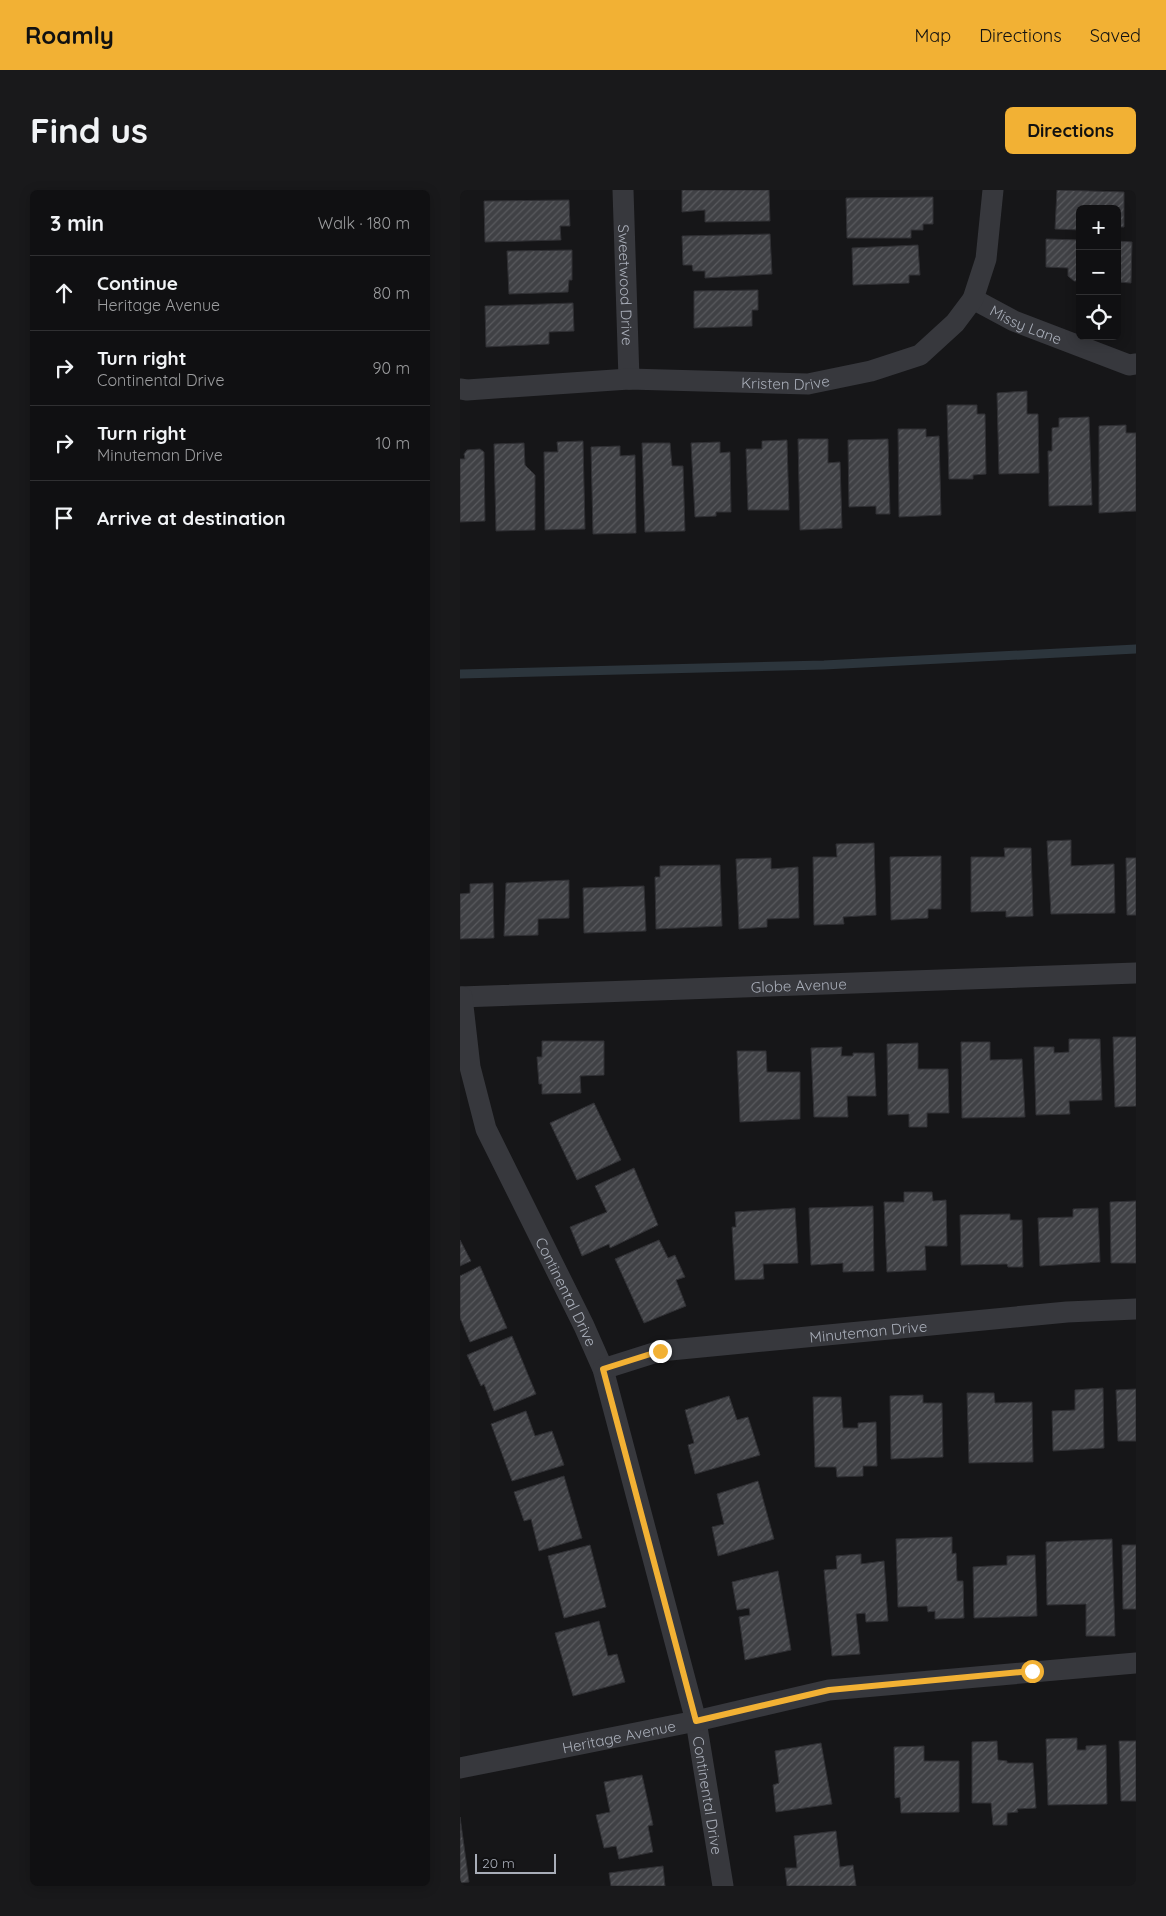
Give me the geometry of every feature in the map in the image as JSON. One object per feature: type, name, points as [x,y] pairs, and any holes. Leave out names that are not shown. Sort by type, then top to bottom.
[{"type":"street","name":"Sweetwood Drive","points":[[623,190],[629,379]]},
{"type":"street","name":"Kristen Drive","points":[[460,389],[629,379],[808,384],[871,371],[920,355],[955,323],[973,299],[986,259],[993,190]]},
{"type":"street","name":"Missy Lane","points":[[973,299],[1014,321],[1129,364],[1136,364]]},
{"type":"street","name":"Globe Avenue","points":[[461,997],[1136,973]]},
{"type":"street","name":"Continental Drive","points":[[461,997],[470,1068],[486,1128],[584,1326],[603,1369],[696,1721],[723,1886]]},
{"type":"street","name":"Minuteman Drive","points":[[603,1369],[660,1351],[1067,1312],[1136,1309]]},
{"type":"street","name":"Heritage Avenue","points":[[460,1768],[696,1721],[829,1690],[1136,1662]]},
{"type":"building","points":[[682,190],[769,190],[770,221],[705,222],[705,210],[682,212]]},
{"type":"building","points":[[1057,190],[1124,192],[1124,227],[1121,227],[1121,205],[1076,205],[1076,230],[1055,229]]},
{"type":"building","points":[[933,197],[933,224],[923,224],[923,230],[911,230],[911,238],[847,238],[846,198]]},
{"type":"building","points":[[569,200],[570,226],[560,226],[561,240],[485,242],[484,201]]},
{"type":"building","points":[[770,234],[772,274],[705,278],[705,271],[693,271],[692,265],[683,265],[682,236]]},
{"type":"building","points":[[1046,239],[1076,240],[1076,281],[1068,276],[1068,268],[1046,267]]},
{"type":"building","points":[[1121,241],[1132,242],[1131,283],[1121,282]]},
{"type":"building","points":[[918,245],[920,275],[909,275],[909,283],[853,285],[852,248]]},
{"type":"building","points":[[572,250],[572,280],[569,280],[568,292],[509,294],[507,251]]},
{"type":"building","points":[[758,290],[758,310],[752,310],[752,326],[694,328],[694,291]]},
{"type":"building","points":[[573,303],[574,331],[549,332],[549,344],[486,347],[485,306]]},
{"type":"building","points":[[1027,391],[1027,414],[1038,414],[1039,473],[999,474],[997,393]]},
{"type":"building","points":[[947,405],[977,405],[977,414],[985,414],[986,474],[973,475],[973,479],[949,479]]},
{"type":"building","points":[[1089,417],[1092,505],[1049,506],[1048,451],[1052,451],[1052,428],[1059,427],[1059,418]]},
{"type":"building","points":[[1126,425],[1126,433],[1136,433],[1136,511],[1099,513],[1099,426]]},
{"type":"building","points":[[898,429],[926,429],[926,437],[939,436],[941,515],[899,517]]},
{"type":"building","points":[[798,439],[828,439],[828,463],[840,462],[842,528],[800,530]]},
{"type":"building","points":[[888,439],[890,514],[876,514],[876,506],[849,507],[848,440]]},
{"type":"building","points":[[787,440],[789,510],[748,510],[746,449],[762,449],[762,441]]},
{"type":"building","points":[[583,441],[585,529],[545,530],[544,452],[558,452],[557,442]]},
{"type":"building","points":[[720,442],[720,453],[730,452],[731,512],[716,512],[716,516],[695,517],[691,443]]},
{"type":"building","points":[[524,443],[525,465],[535,475],[535,530],[496,531],[494,444]]},
{"type":"building","points":[[642,443],[670,443],[672,466],[683,466],[685,531],[645,532]]},
{"type":"building","points":[[620,446],[620,456],[635,455],[636,533],[593,534],[591,447]]},
{"type":"building","points":[[480,449],[484,452],[485,521],[460,522],[460,459],[465,459],[464,454],[467,450]]},
{"type":"building","points":[[1071,840],[1071,866],[1114,864],[1115,913],[1051,914],[1047,841]]},
{"type":"building","points":[[874,843],[876,915],[843,917],[844,924],[814,925],[813,857],[837,857],[836,844]]},
{"type":"building","points":[[1004,848],[1031,848],[1033,916],[1006,917],[1006,911],[971,912],[971,857],[1005,857]]},
{"type":"building","points":[[941,856],[941,909],[928,909],[928,918],[891,920],[890,857]]},
{"type":"building","points":[[771,858],[771,869],[798,867],[799,918],[767,919],[767,927],[739,929],[736,859]]},
{"type":"building","points":[[1126,858],[1136,858],[1136,915],[1127,915]]},
{"type":"building","points":[[720,865],[722,926],[656,929],[655,877],[660,877],[660,866]]},
{"type":"building","points":[[569,880],[569,918],[538,919],[538,935],[504,936],[506,883]]},
{"type":"building","points":[[493,883],[494,938],[460,939],[460,894],[470,893],[470,884]]},
{"type":"building","points":[[644,886],[646,931],[584,933],[583,888]]},
{"type":"building","points":[[1113,1037],[1136,1037],[1136,1106],[1115,1107]]},
{"type":"building","points":[[1069,1039],[1100,1039],[1102,1100],[1069,1101],[1070,1114],[1036,1115],[1034,1047],[1054,1047],[1054,1053],[1069,1052]]},
{"type":"building","points":[[542,1041],[604,1041],[604,1075],[580,1076],[581,1093],[542,1094],[542,1084],[539,1084],[537,1057],[542,1057]]},
{"type":"building","points":[[961,1042],[990,1042],[990,1060],[1022,1059],[1025,1117],[962,1118]]},
{"type":"building","points":[[918,1043],[918,1069],[948,1069],[949,1113],[927,1113],[927,1127],[909,1127],[909,1114],[888,1115],[887,1044]]},
{"type":"building","points":[[842,1047],[841,1056],[853,1056],[853,1053],[874,1053],[876,1096],[847,1096],[848,1117],[814,1117],[811,1048]]},
{"type":"building","points":[[737,1051],[766,1051],[767,1072],[800,1072],[800,1119],[740,1122]]},
{"type":"building","points":[[594,1103],[621,1160],[577,1180],[550,1123]]},
{"type":"building","points":[[634,1168],[658,1225],[610,1248],[609,1244],[582,1256],[570,1227],[607,1212],[595,1186]]},
{"type":"building","points":[[904,1192],[932,1192],[933,1201],[946,1200],[947,1246],[925,1246],[926,1270],[887,1272],[884,1202],[904,1202]]},
{"type":"building","points":[[1136,1201],[1136,1263],[1111,1263],[1110,1202]]},
{"type":"building","points":[[873,1206],[874,1271],[843,1272],[843,1263],[811,1265],[809,1208]]},
{"type":"building","points":[[795,1208],[798,1263],[763,1264],[764,1279],[735,1280],[732,1227],[736,1227],[735,1212]]},
{"type":"building","points":[[1098,1208],[1100,1262],[1040,1266],[1038,1218],[1073,1217],[1073,1209]]},
{"type":"building","points":[[1010,1214],[1010,1220],[1022,1220],[1023,1267],[1008,1267],[1007,1264],[961,1265],[960,1215]]},
{"type":"building","points":[[460,1240],[471,1261],[460,1266]]},
{"type":"building","points":[[659,1240],[668,1258],[675,1255],[685,1277],[676,1280],[686,1306],[644,1323],[615,1259]]},
{"type":"building","points":[[480,1266],[507,1328],[470,1342],[460,1318],[460,1276]]},
{"type":"building","points":[[512,1336],[536,1394],[494,1411],[484,1384],[481,1386],[467,1355]]},
{"type":"building","points":[[1103,1388],[1104,1448],[1053,1451],[1052,1411],[1075,1410],[1075,1390]]},
{"type":"building","points":[[1136,1389],[1136,1441],[1118,1441],[1116,1390]]},
{"type":"building","points":[[967,1393],[994,1393],[995,1403],[1032,1402],[1033,1462],[969,1463]]},
{"type":"building","points":[[923,1395],[923,1403],[942,1403],[943,1457],[891,1459],[890,1396]]},
{"type":"building","points":[[729,1396],[737,1420],[748,1417],[760,1455],[695,1474],[688,1445],[694,1443],[685,1410]]},
{"type":"building","points":[[813,1397],[841,1397],[843,1428],[858,1428],[858,1423],[876,1422],[877,1466],[863,1466],[863,1476],[837,1477],[836,1467],[815,1467]]},
{"type":"building","points":[[526,1411],[535,1436],[552,1431],[564,1465],[512,1481],[491,1424]]},
{"type":"building","points":[[564,1476],[582,1538],[539,1551],[531,1519],[524,1521],[514,1492]]},
{"type":"building","points":[[758,1481],[774,1539],[718,1556],[712,1527],[724,1524],[717,1494]]},
{"type":"building","points":[[952,1537],[952,1554],[956,1553],[957,1581],[963,1581],[964,1618],[935,1619],[935,1611],[928,1612],[927,1606],[898,1607],[896,1539]]},
{"type":"building","points":[[1112,1539],[1115,1636],[1086,1636],[1086,1604],[1047,1605],[1046,1542]]},
{"type":"building","points":[[590,1545],[606,1607],[564,1618],[548,1556]]},
{"type":"building","points":[[1122,1545],[1136,1545],[1136,1609],[1123,1609]]},
{"type":"building","points":[[861,1554],[861,1564],[884,1561],[888,1621],[866,1622],[865,1613],[856,1614],[860,1654],[832,1656],[824,1570],[837,1569],[836,1556]]},
{"type":"building","points":[[1035,1555],[1037,1616],[974,1618],[973,1567],[1007,1565],[1007,1556]]},
{"type":"building","points":[[778,1571],[791,1650],[745,1660],[739,1617],[750,1615],[749,1608],[737,1610],[732,1582]]},
{"type":"building","points":[[599,1621],[608,1656],[617,1654],[625,1682],[573,1696],[555,1633]]},
{"type":"building","points":[[1077,1738],[1077,1750],[1086,1750],[1086,1746],[1106,1745],[1107,1804],[1048,1805],[1046,1739]]},
{"type":"building","points":[[997,1741],[998,1760],[1007,1761],[1007,1763],[1033,1763],[1036,1808],[1017,1809],[1018,1812],[1007,1813],[1007,1825],[993,1825],[991,1803],[972,1803],[972,1742]]},
{"type":"building","points":[[1119,1741],[1136,1741],[1136,1801],[1121,1801]]},
{"type":"building","points":[[821,1743],[832,1804],[776,1812],[773,1785],[779,1783],[775,1751]]},
{"type":"building","points":[[924,1746],[924,1761],[959,1761],[959,1812],[901,1813],[900,1797],[895,1798],[894,1747]]},
{"type":"building","points":[[642,1775],[653,1825],[648,1826],[653,1852],[619,1859],[616,1846],[604,1848],[596,1815],[610,1812],[604,1782]]},
{"type":"building","points":[[460,1817],[469,1882],[460,1883]]},
{"type":"building","points":[[836,1831],[840,1867],[853,1865],[856,1886],[787,1886],[785,1868],[797,1868],[794,1836]]},
{"type":"building","points":[[663,1866],[665,1886],[611,1886],[609,1873]]},
{"type":"waterway","points":[[460,674],[824,665],[1136,649]]},
{"type":"route","points":[[660,1351],[603,1369],[696,1721],[829,1690],[1032,1671]]}]
